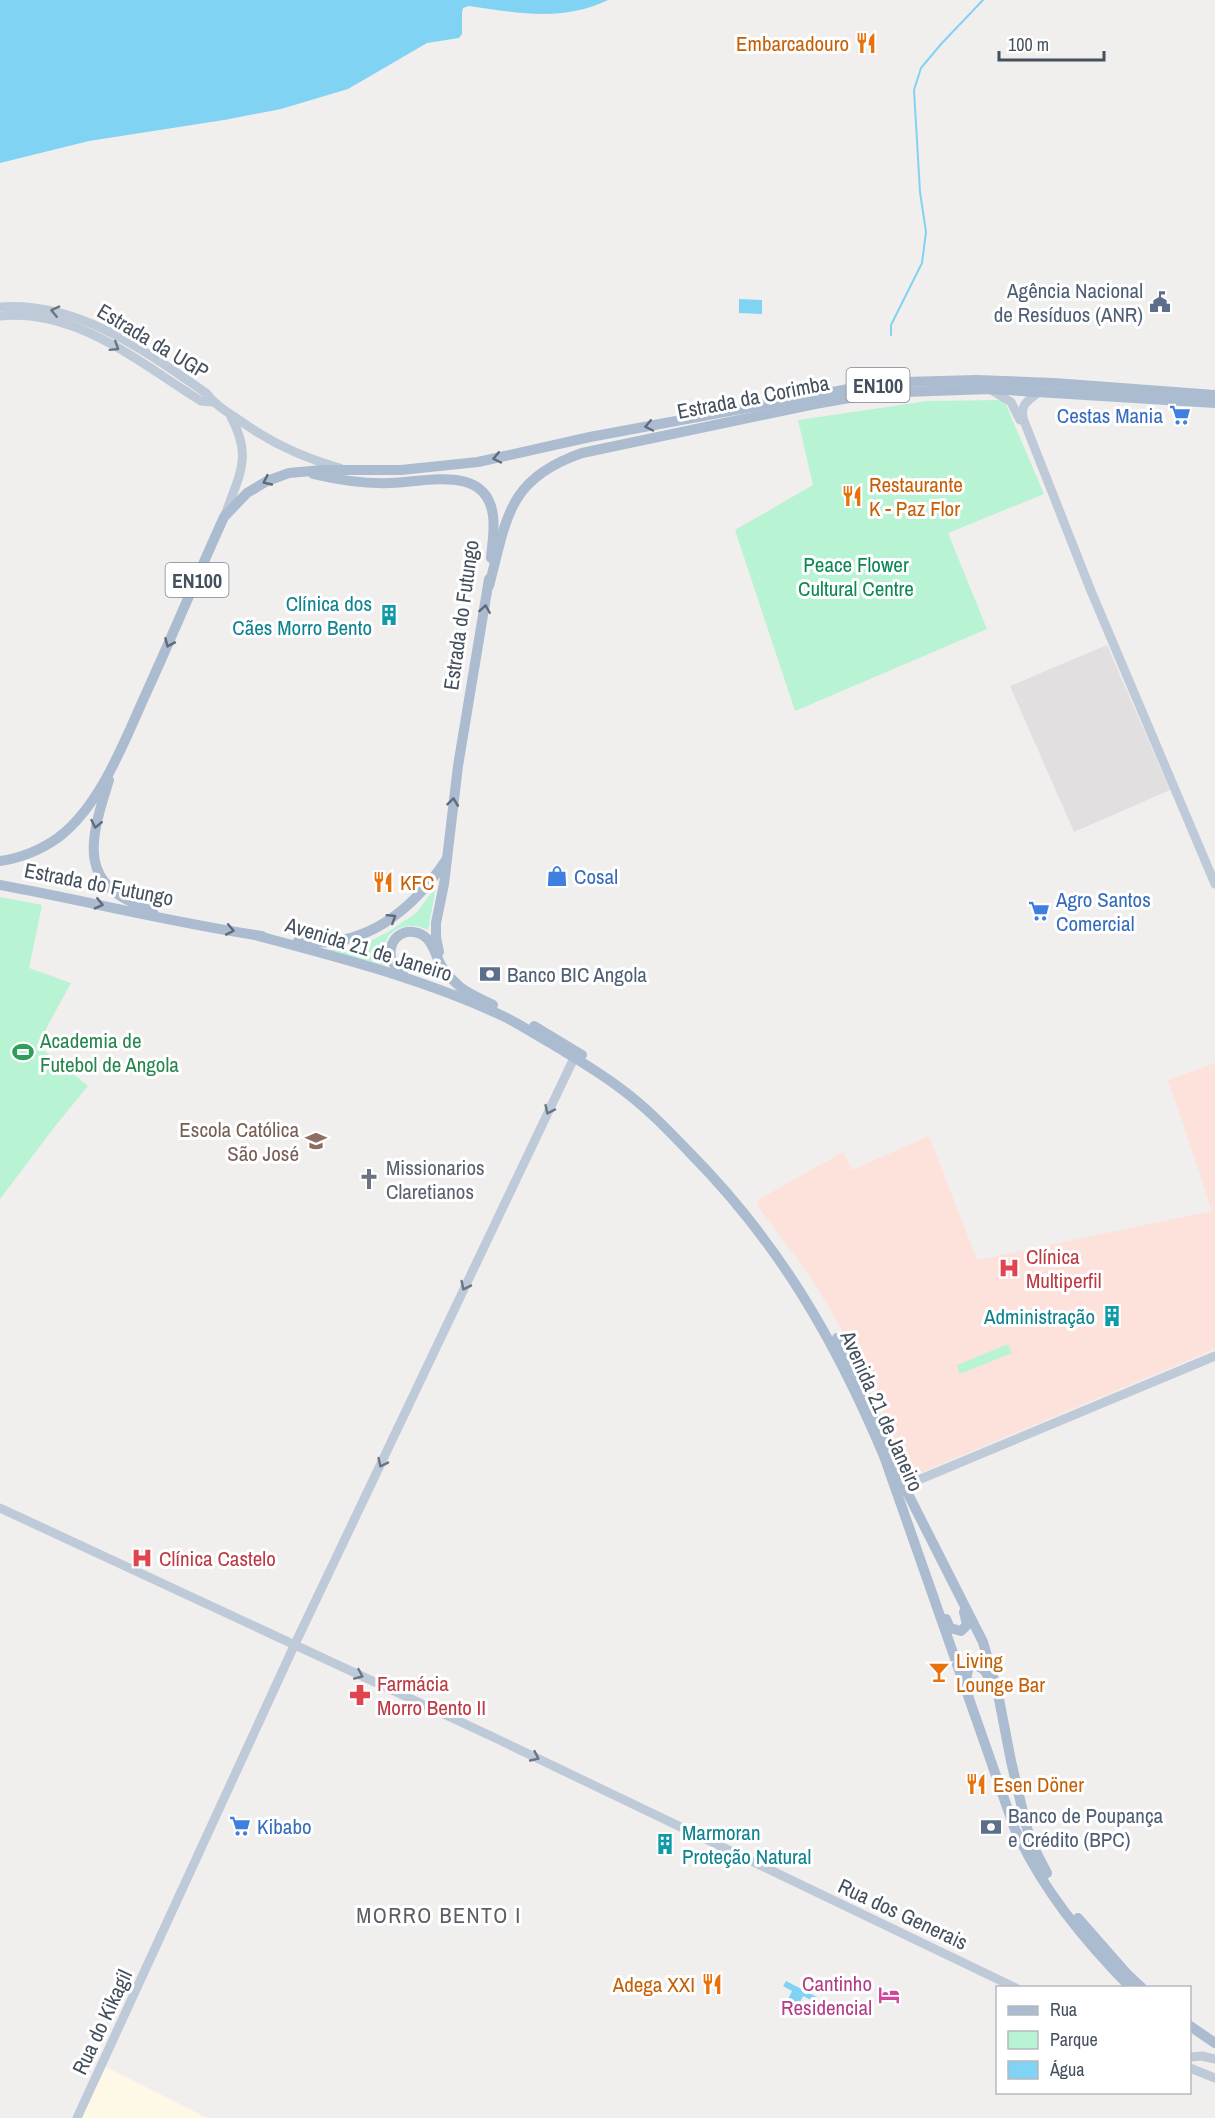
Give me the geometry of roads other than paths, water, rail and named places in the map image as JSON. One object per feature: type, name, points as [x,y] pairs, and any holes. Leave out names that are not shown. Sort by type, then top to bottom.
[{"type":"main road","name":"Estrada da Corimba","points":[[554,446],[590,437],[832,391],[905,382],[1020,381],[1215,395]]},
{"type":"main road","name":"Estrada da Corimba","points":[[489,586],[505,524],[517,497],[536,476],[582,453],[855,397],[928,390],[990,389],[1215,404]]},
{"type":"main road","name":"Estrada do Futungo","points":[[0,861],[29,854],[60,837],[85,809],[113,768],[224,517],[255,487],[276,477],[301,472],[428,468],[478,462],[554,446]]},
{"type":"main road","name":"Estrada do Futungo","points":[[301,472],[359,482],[393,483],[452,479],[466,482],[482,492],[490,503],[494,518],[489,586],[458,766],[444,884],[436,923],[440,954],[453,979]]},
{"type":"main road","points":[[113,768],[96,819],[93,841],[94,861],[102,879],[119,897],[129,902],[204,924]]},
{"type":"main road","name":"Estrada do Futungo","points":[[0,885],[255,935],[306,942],[345,939],[397,916],[434,879],[446,860]]},
{"type":"main road","points":[[442,990],[402,974],[395,968],[391,962],[390,951],[397,937],[412,932],[424,936],[444,969],[453,979]]},
{"type":"main road","name":"Avenida 21 de Janeiro","points":[[255,935],[382,969],[442,990],[507,1018],[621,1089],[659,1122],[721,1183],[762,1234],[820,1322],[841,1360],[884,1456],[1014,1827],[1032,1863],[1055,1900],[1082,1935],[1129,1986]]},
{"type":"main road","name":"Avenida 21 de Janeiro","points":[[453,979],[460,987],[473,995],[514,1014],[567,1044],[625,1085],[668,1120],[730,1186],[766,1230],[822,1311],[873,1410],[916,1511],[983,1642],[998,1694],[1009,1752],[1033,1846],[1046,1873],[1064,1900],[1088,1930],[1140,1986]]},
{"type":"main road","points":[[903,1510],[948,1624],[954,1630],[961,1631],[965,1629],[967,1620],[961,1603],[916,1511]]},
{"type":"main road","points":[[990,1758],[967,1681],[968,1669],[972,1665],[979,1665],[988,1675],[1009,1752]]},
{"type":"main road","points":[[1191,2027],[1215,2043]]},
{"type":"main road","points":[[1191,2036],[1215,2051]]},
{"type":"street","name":"Estrada da UGP","points":[[0,307],[30,307],[54,311],[106,329],[187,380],[206,393],[213,402],[230,415],[281,447],[345,470]]},
{"type":"street","name":"Estrada da UGP","points":[[0,316],[42,318],[86,330],[201,401],[213,402]]},
{"type":"street","points":[[990,389],[1011,402],[1027,429]]},
{"type":"street","points":[[1040,392],[1022,408],[1027,429],[1091,591],[1215,884]]},
{"type":"street","points":[[224,517],[243,459],[241,438],[230,415]]},
{"type":"street","name":"Rua do Kikagil","points":[[77,2118],[294,1646],[574,1058]]},
{"type":"street","points":[[904,1486],[1215,1356]]},
{"type":"street","name":"Rua dos Generais","points":[[0,1508],[542,1760],[1012,1986]]},
{"type":"street","points":[[1191,2057],[1202,2056],[1215,2059]]},
{"type":"street","points":[[1191,2068],[1215,2078]]},
{"type":"water","points":[[0,0],[608,0],[574,11],[539,14],[469,6],[463,8],[462,34],[459,38],[427,43],[348,89],[281,109],[89,141],[0,163]]},
{"type":"water","points":[[739,299],[762,300],[762,314],[739,313]]},
{"type":"water","points":[[786,1981],[817,1997],[815,2002],[803,1996],[793,2018],[782,2012],[792,1991],[783,1986]]},
{"type":"waterway","points":[[891,335],[891,325],[922,263],[926,232],[920,192],[914,90],[921,68],[983,0]]},
{"type":"place","name":"Embarcadouro","points":[[866,43]]},
{"type":"place","name":"Agência Nacional de Resíduos (ANR)","points":[[1160,302]]},
{"type":"place","name":"Cestas Mania","points":[[1180,415]]},
{"type":"place","name":"Restaurante K - Paz Flor","points":[[852,496]]},
{"type":"place","name":"Clínica dos Cães Morro Bento","points":[[389,615]]},
{"type":"place","name":"Cosal","points":[[557,876]]},
{"type":"place","name":"KFC","points":[[383,882]]},
{"type":"place","name":"Agro Santos Comercial","points":[[1039,911]]},
{"type":"place","name":"Banco BIC Angola","points":[[490,974]]},
{"type":"place","name":"Academia de Futebol de Angola","points":[[23,1052]]},
{"type":"place","name":"Escola Católica São José","points":[[316,1141]]},
{"type":"place","name":"Missionarios Claretianos","points":[[369,1179]]},
{"type":"place","name":"Clínica Multiperfil","points":[[1009,1268]]},
{"type":"place","name":"Administração","points":[[1112,1316]]},
{"type":"place","name":"Clínica Castelo","points":[[142,1558]]},
{"type":"place","name":"Living Lounge Bar","points":[[939,1672]]},
{"type":"place","name":"Farmácia Morro Bento II","points":[[360,1695]]},
{"type":"place","name":"Esen Döner","points":[[976,1784]]},
{"type":"place","name":"Kibabo","points":[[240,1826]]},
{"type":"place","name":"Banco de Poupança e Crédito (BPC)","points":[[991,1827]]},
{"type":"place","name":"Marmoran Proteção Natural","points":[[665,1844]]},
{"type":"place","name":"Adega XXI","points":[[712,1984]]},
{"type":"place","name":"Cantinho Residencial","points":[[889,1995]]},
{"type":"district","name":"MORRO BENTO I","points":[[439,1915]]},
{"type":"park label","name":"Peace Flower Cultural Centre","points":[[856,576]]}]
